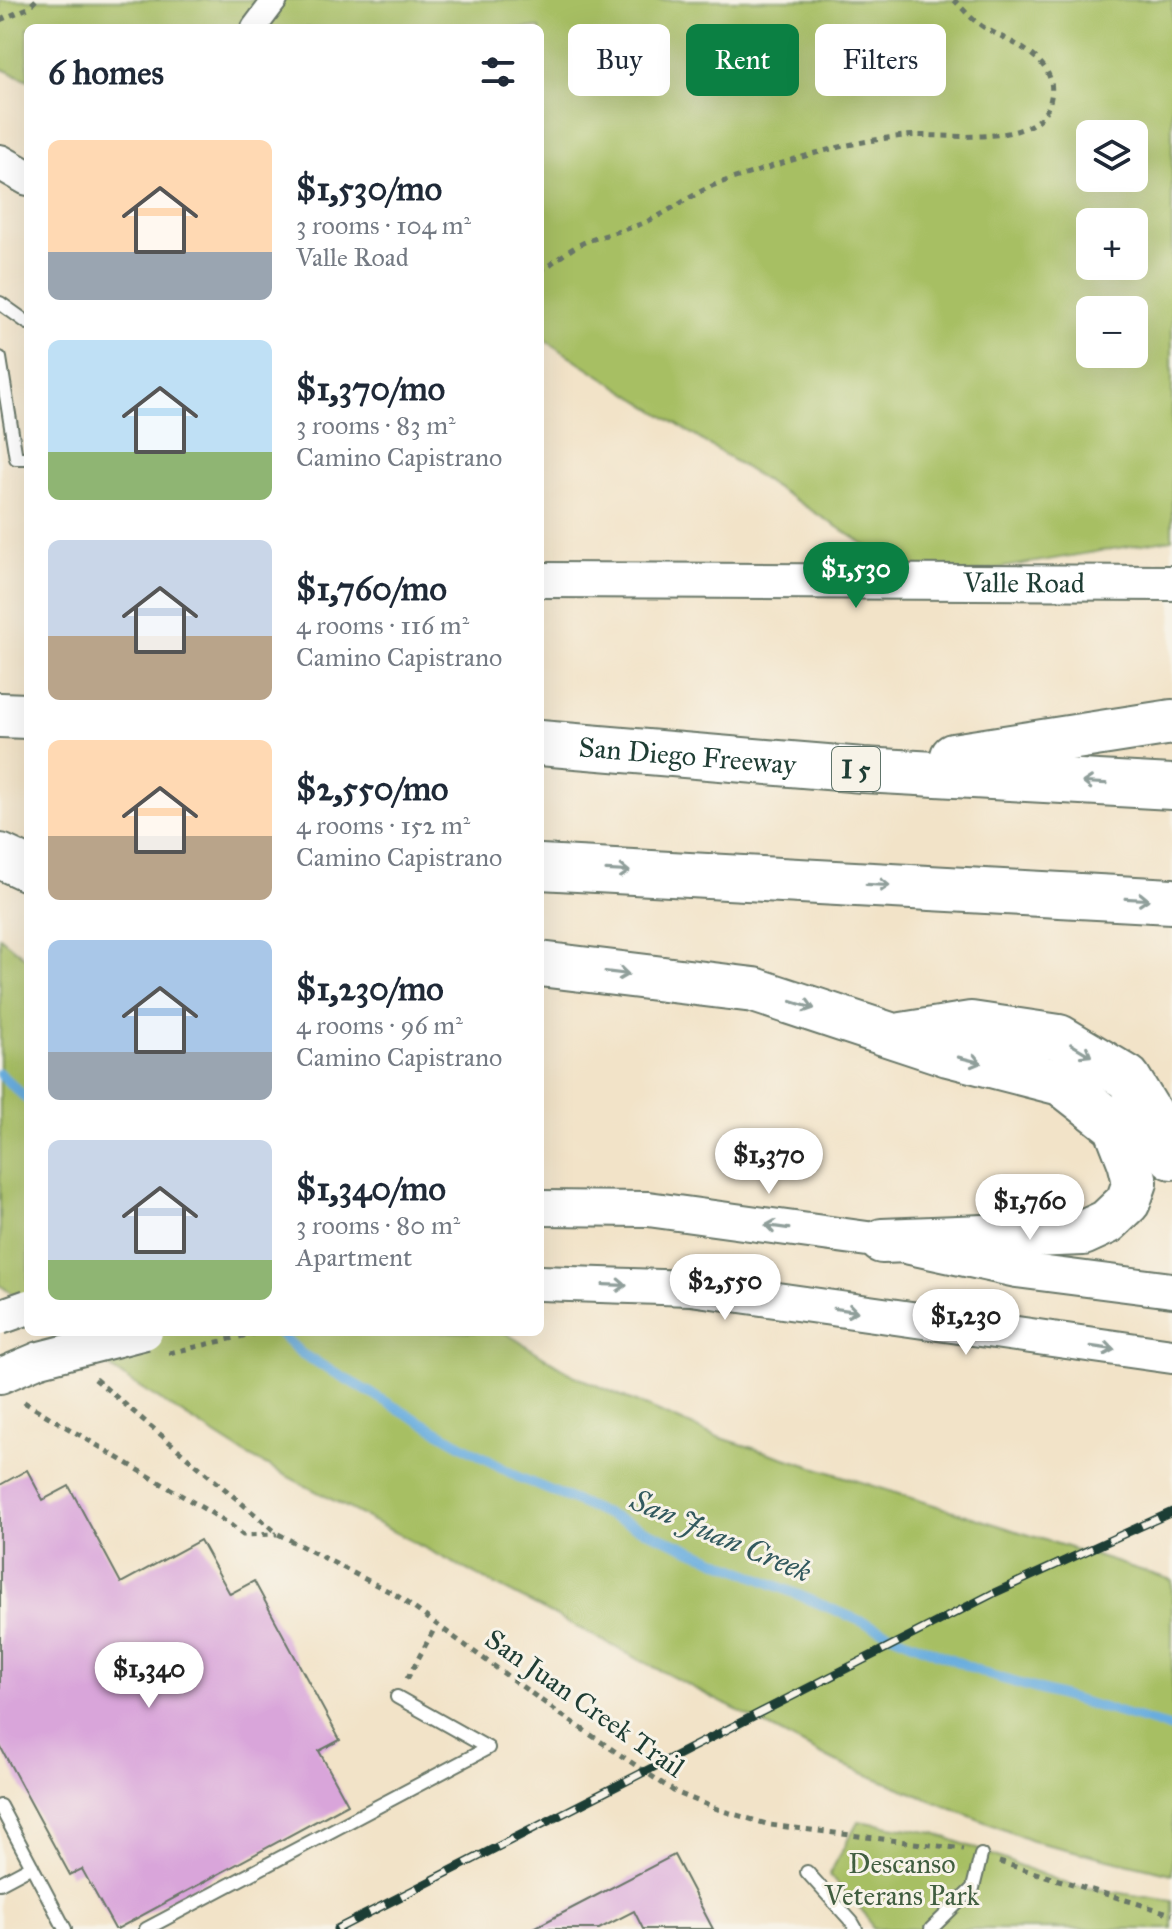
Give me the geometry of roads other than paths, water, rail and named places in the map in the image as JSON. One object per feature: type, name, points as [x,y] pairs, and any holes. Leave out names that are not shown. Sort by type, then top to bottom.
[{"type":"highway","points":[[0,715],[24,716]]},
{"type":"highway","points":[[863,770],[1172,722]]},
{"type":"highway","name":"San Diego Freeway","points":[[544,743],[863,770],[1172,787]]},
{"type":"highway","points":[[0,836],[24,838]]},
{"type":"highway","points":[[0,856],[24,867]]},
{"type":"highway","points":[[544,867],[1172,901]]},
{"type":"highway","points":[[544,964],[754,990],[948,1054],[1061,1083],[1116,1126],[1135,1182],[1128,1202],[1107,1222],[1083,1233],[882,1241]]},
{"type":"highway","points":[[896,1036],[971,1024],[1059,1037],[1128,1078],[1164,1137],[1172,1157]]},
{"type":"main road","points":[[0,162],[24,176]]},
{"type":"main road","name":"Valle Road","points":[[544,580],[1172,583]]},
{"type":"main road","points":[[544,1208],[648,1209],[882,1241],[1016,1270],[1172,1290]]},
{"type":"main road","points":[[544,1283],[691,1288],[1172,1356]]},
{"type":"main road","points":[[0,1317],[24,1308]]},
{"type":"main road","points":[[16,1368],[131,1336]]},
{"type":"street","points":[[257,24],[275,0]]},
{"type":"lane","points":[[0,303],[24,320]]},
{"type":"lane","points":[[0,358],[16,458],[24,458]]},
{"type":"lane","points":[[146,1929],[488,1748],[397,1697]]},
{"type":"lane","points":[[0,1806],[65,1929]]},
{"type":"lane","points":[[931,1929],[973,1888],[981,1855]]},
{"type":"lane","points":[[0,1883],[32,1866]]},
{"type":"lane","points":[[807,1872],[856,1929]]},
{"type":"waterway","name":"San Juan Creek","points":[[0,1074],[24,1096]]},
{"type":"waterway","name":"San Juan Creek","points":[[282,1336],[302,1354],[518,1477],[989,1675],[1172,1728]]},
{"type":"railway","points":[[337,1929],[994,1593],[1172,1512]]},
{"type":"park label","name":"Descanso Veterans Park","points":[[902,1879]]}]
